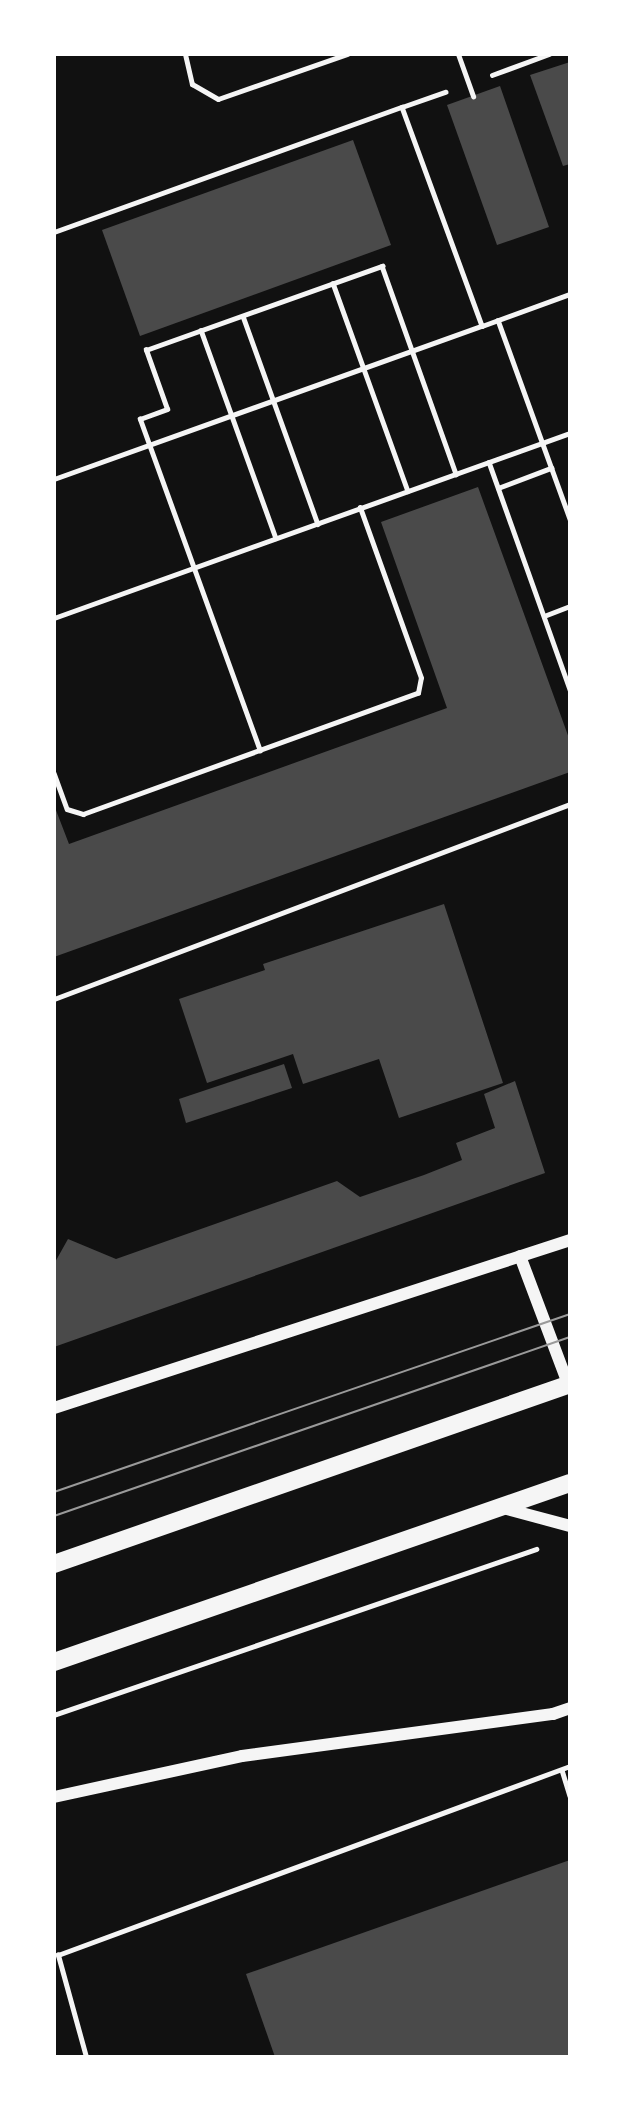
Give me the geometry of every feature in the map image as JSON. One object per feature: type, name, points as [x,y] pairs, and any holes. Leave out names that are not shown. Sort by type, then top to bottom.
[{"type":"main road","points":[[54,1564],[569,1384]]},
{"type":"main road","points":[[54,1662],[570,1483]]},
{"type":"street","points":[[54,1408],[570,1240]]},
{"type":"street","points":[[520,1256],[569,1384]]},
{"type":"street","points":[[502,1508],[570,1526]]},
{"type":"street","points":[[54,1797],[242,1756],[553,1714],[570,1708]]},
{"type":"lane","points":[[185,54],[192,84],[218,99],[347,54]]},
{"type":"lane","points":[[458,54],[473,96]]},
{"type":"lane","points":[[54,999],[570,804]]},
{"type":"path","points":[[54,232],[402,107],[481,326]]},
{"type":"path","points":[[260,751],[140,419],[167,409],[146,350],[382,266],[456,474]]},
{"type":"path","points":[[333,284],[408,491]]},
{"type":"path","points":[[54,479],[570,294]]},
{"type":"path","points":[[243,316],[318,524]]},
{"type":"path","points":[[498,320],[570,519]]},
{"type":"path","points":[[201,330],[276,538]]},
{"type":"path","points":[[54,618],[570,433]]},
{"type":"path","points":[[489,461],[570,690]]},
{"type":"path","points":[[498,488],[551,468]]},
{"type":"path","points":[[54,773],[67,809],[83,814],[412,696],[421,689],[421,678],[360,508]]},
{"type":"path","points":[[544,615],[570,606]]},
{"type":"path","points":[[54,1715],[525,1551]]},
{"type":"path","points":[[86,2057],[56,1956],[570,1766]]},
{"type":"path","points":[[562,1770],[570,1796]]},
{"type":"building","points":[[570,62],[570,164],[563,166],[530,75]]},
{"type":"building","points":[[500,86],[549,227],[497,245],[447,105]]},
{"type":"building","points":[[353,140],[391,245],[140,336],[102,230]]},
{"type":"building","points":[[478,487],[570,741],[570,772],[54,957],[54,805],[69,844],[447,708],[381,522]]},
{"type":"building","points":[[444,904],[503,1083],[399,1118],[379,1059],[303,1084],[293,1054],[207,1083],[179,999],[265,970],[263,964]]},
{"type":"building","points":[[284,1064],[292,1088],[186,1123],[179,1099]]},
{"type":"building","points":[[515,1081],[545,1173],[54,1347],[54,1264],[68,1239],[116,1259],[337,1181],[360,1197],[424,1175],[462,1160],[456,1143],[495,1128],[484,1094]]},
{"type":"building","points":[[570,1860],[570,2057],[275,2057],[246,1974]]},
{"type":"tram line","points":[[54,1492],[570,1314]]},
{"type":"tram line","points":[[54,1516],[570,1337]]}]
